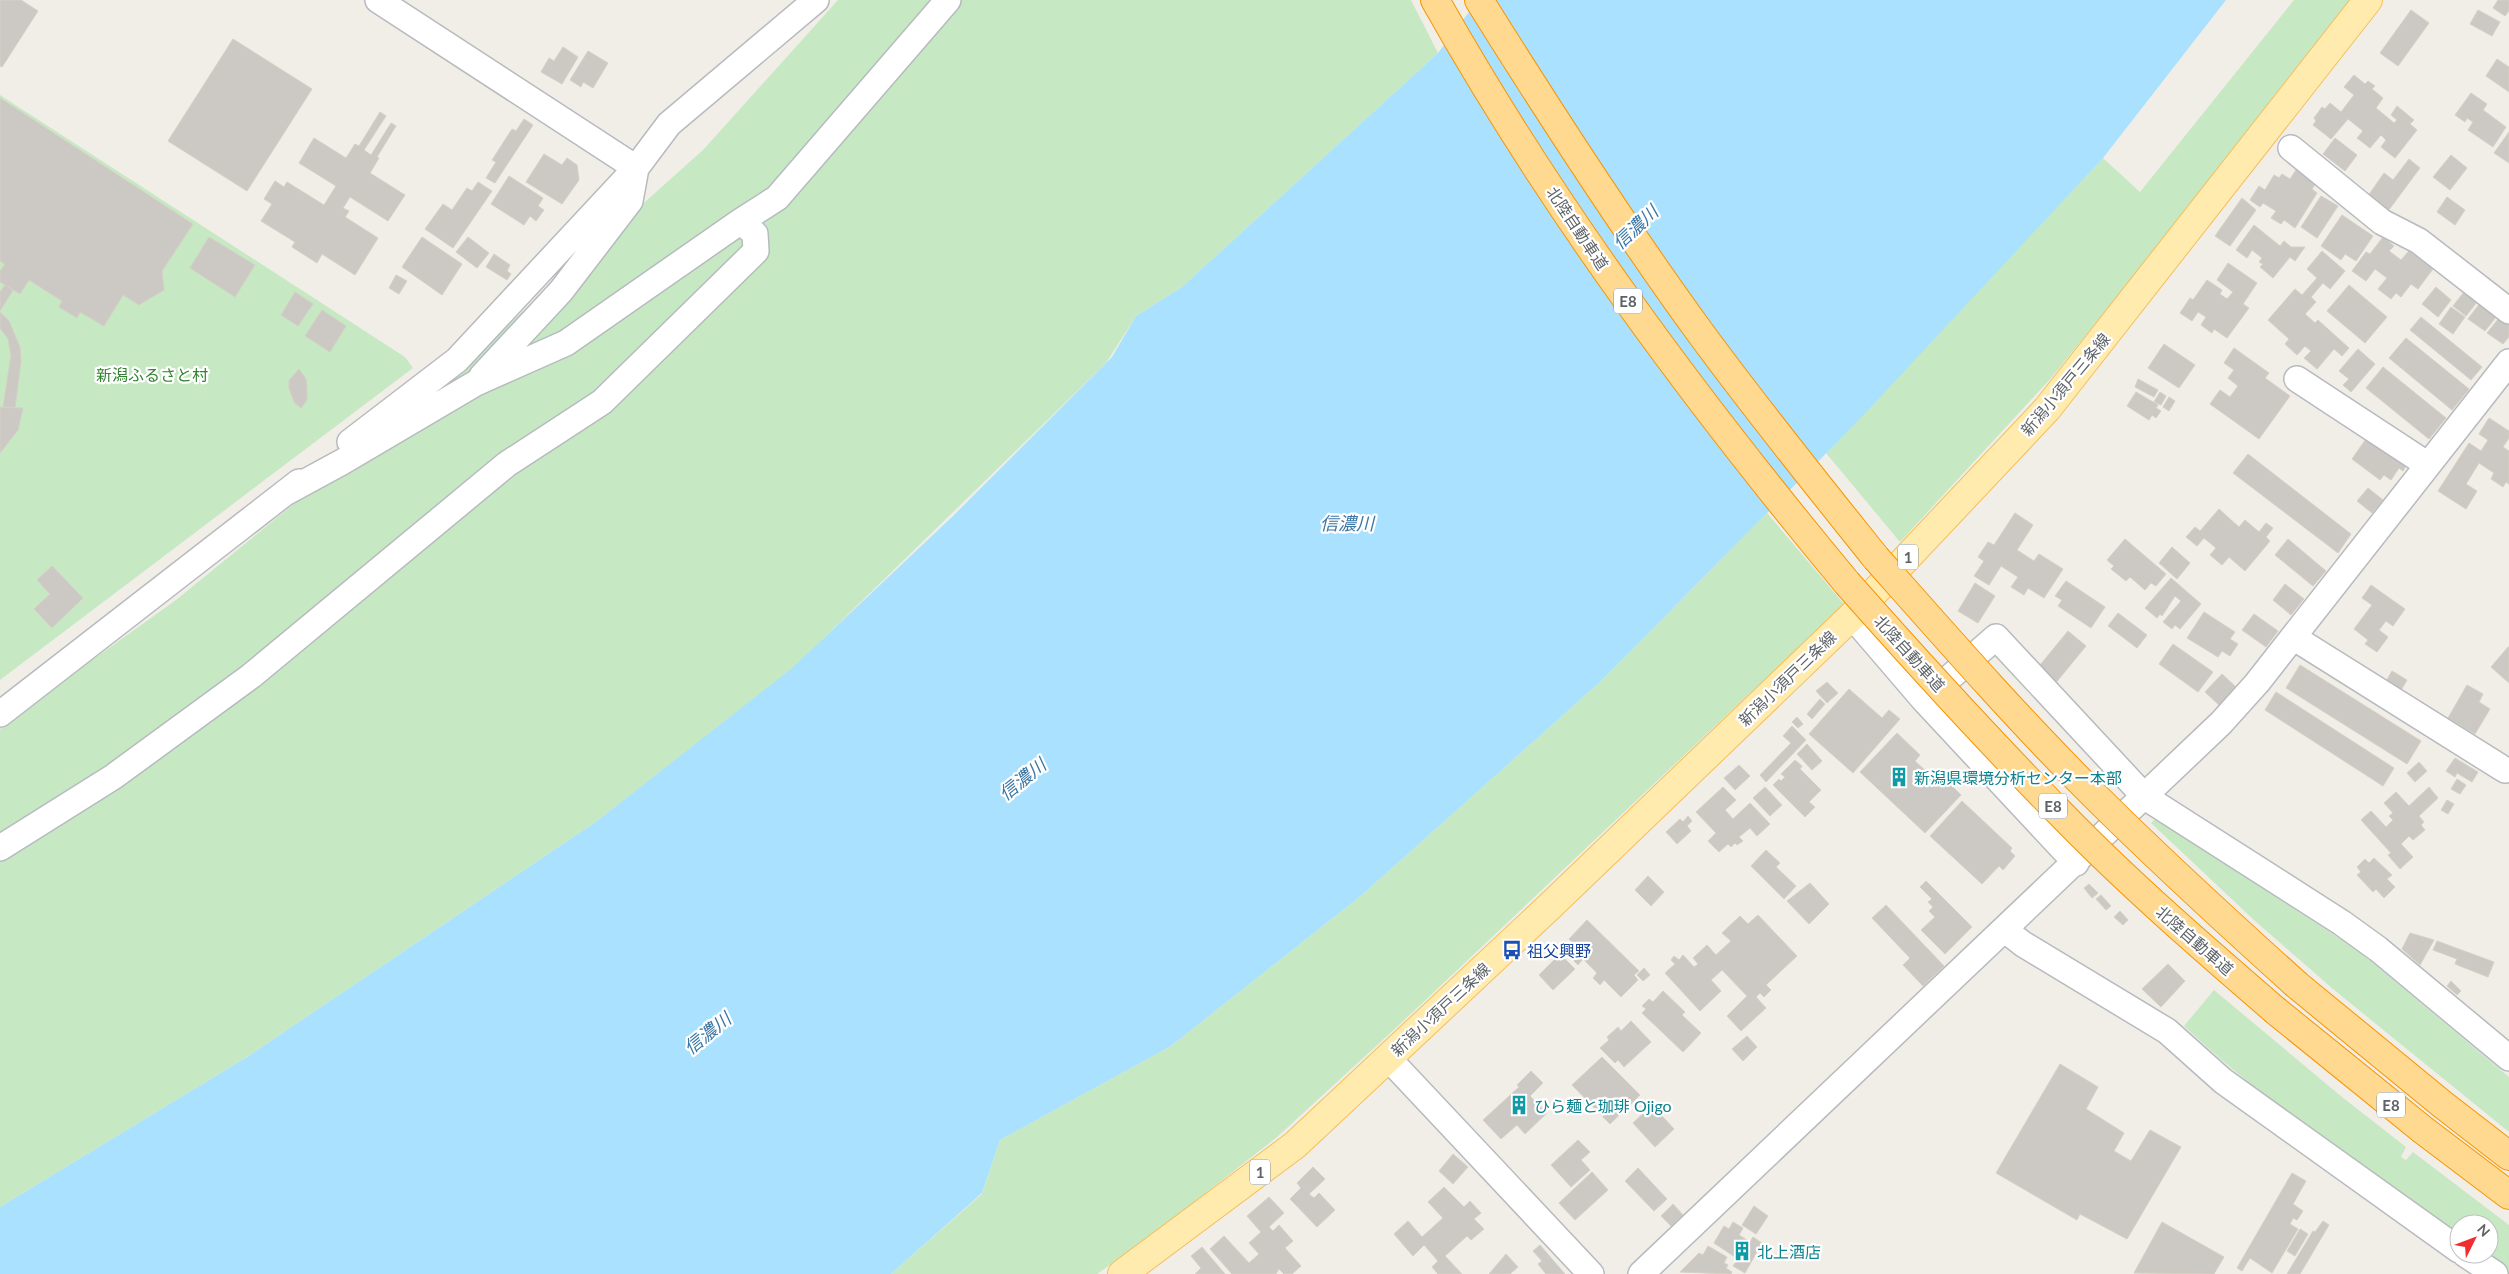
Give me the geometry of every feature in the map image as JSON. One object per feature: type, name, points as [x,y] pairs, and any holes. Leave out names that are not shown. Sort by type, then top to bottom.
[{"type":"highway","name":"北陸自動車道","points":[[1435,0],[1509,122],[1586,242],[1674,365],[1758,475],[1956,705],[2062,816],[2166,916],[2276,1011],[2423,1130],[2509,1195]]},
{"type":"highway","name":"E8","points":[[1479,0],[1609,203],[1698,330],[1786,447],[1876,558],[1986,681],[2090,791],[2196,893],[2297,985],[2442,1104],[2509,1156]]},
{"type":"main road","name":"新潟小須戸三条線","points":[[1122,1274],[1295,1145],[1852,616],[2047,409],[2368,0]]},
{"type":"street","points":[[378,0],[636,168]]},
{"type":"street","points":[[0,714],[457,360],[636,168],[669,124],[816,0]]},
{"type":"street","points":[[285,493],[335,467],[476,383],[566,343],[777,198],[948,0]]},
{"type":"street","points":[[2291,148],[2382,222],[2419,241],[2509,311]]},
{"type":"street","points":[[476,383],[561,291],[630,201],[636,168]]},
{"type":"street","points":[[0,848],[113,777],[251,676],[507,464],[602,402],[756,251],[755,234],[741,221]]},
{"type":"street","points":[[1648,1272],[2221,724],[2293,637],[2509,362]]},
{"type":"street","points":[[2297,380],[2428,465]]},
{"type":"street","points":[[1852,616],[1924,700],[2076,863]]},
{"type":"street","points":[[1924,700],[1996,637],[2145,797],[2342,923],[2378,949],[2509,1058]]},
{"type":"street","points":[[2293,637],[2506,770]]},
{"type":"street","points":[[2005,930],[2023,944],[2167,1031],[2223,1081],[2449,1243]]},
{"type":"street","points":[[1388,1058],[1591,1274]]},
{"type":"street","points":[[2480,1264],[2495,1274]]},
{"type":"green space","points":[[838,0],[1411,0],[1438,53],[1182,287],[1136,316],[1106,363],[791,670],[597,821],[247,1057],[0,1207],[0,729],[28,706],[176,600],[447,379],[703,150]]},
{"type":"green space","points":[[2294,0],[2353,0],[2263,117],[2051,378],[1900,542],[1826,453],[2103,158],[2140,192]]},
{"type":"green space","name":"新潟ふるさと村","points":[[0,95],[405,357],[413,368],[0,680]]},
{"type":"green space","points":[[1767,513],[1844,604],[1398,1026],[1277,1137],[1148,1238],[1097,1274],[891,1274],[982,1194],[1000,1140],[1171,1046],[1363,894],[1601,681]]},
{"type":"green space","points":[[2155,819],[2356,949],[2509,1077],[2509,1132],[2333,989],[2254,920],[2151,823]]},
{"type":"green space","points":[[2214,990],[2342,1097],[2406,1147],[2401,1157],[2406,1160],[2413,1152],[2495,1214],[2449,1214],[2449,1230],[2283,1110],[2184,1026]]},
{"type":"green space","points":[[2499,1217],[2509,1225],[2509,1272],[2497,1264],[2499,1264]]},
{"type":"water","name":"信濃川","points":[[1478,0],[2226,0],[2103,158],[1856,423],[1601,681],[1363,894],[1171,1046],[1000,1140],[982,1193],[891,1274],[0,1274],[0,1207],[247,1057],[597,821],[791,669],[953,516],[1112,357],[1136,316],[1182,287],[1438,53]]},
{"type":"building","points":[[0,0],[21,0],[38,11],[2,67],[0,66]]},
{"type":"building","points":[[2498,0],[2509,0],[2509,11],[2505,16],[2493,8]]},
{"type":"building","points":[[2411,10],[2429,23],[2398,66],[2380,53]]},
{"type":"building","points":[[2478,10],[2500,22],[2492,36],[2470,24]]},
{"type":"building","points":[[233,39],[312,89],[247,191],[168,141]]},
{"type":"building","points":[[563,47],[578,57],[562,84],[541,72],[549,58],[554,61]]},
{"type":"building","points":[[588,51],[608,63],[593,88],[583,82],[581,87],[570,80]]},
{"type":"building","points":[[2497,59],[2509,67],[2509,92],[2486,76]]},
{"type":"building","points":[[2354,75],[2365,84],[2368,81],[2375,86],[2372,89],[2383,98],[2376,108],[2394,123],[2397,120],[2391,115],[2397,106],[2414,120],[2410,124],[2417,130],[2395,158],[2381,147],[2386,140],[2381,135],[2370,148],[2357,138],[2363,131],[2348,119],[2331,139],[2313,125],[2316,121],[2314,118],[2322,107],[2325,109],[2330,103],[2341,112],[2354,95],[2344,87]]},
{"type":"building","points":[[2471,93],[2487,104],[2483,110],[2506,127],[2493,147],[2468,130],[2473,122],[2467,118],[2465,122],[2455,115]]},
{"type":"building","points":[[0,98],[193,224],[162,271],[164,290],[139,305],[123,295],[104,326],[80,312],[77,318],[59,307],[62,301],[29,280],[20,294],[0,282],[0,271],[5,264],[0,261]]},
{"type":"building","points":[[380,112],[386,116],[364,150],[371,155],[391,123],[396,126],[377,157],[379,158],[370,173],[405,195],[388,221],[350,197],[343,208],[349,211],[345,217],[378,238],[355,275],[322,254],[317,263],[292,247],[295,242],[261,221],[272,204],[264,199],[275,181],[284,187],[287,182],[324,205],[336,186],[299,163],[314,138],[346,158],[355,144],[359,146]]},
{"type":"building","points":[[524,119],[533,125],[495,183],[486,178],[496,162],[492,160],[512,129],[516,131]]},
{"type":"building","points":[[2509,132],[2509,163],[2494,153]]},
{"type":"building","points":[[2335,138],[2357,155],[2345,171],[2323,154]]},
{"type":"building","points":[[544,154],[562,165],[567,158],[577,165],[579,180],[562,204],[526,182]]},
{"type":"building","points":[[2451,155],[2467,168],[2450,190],[2433,177]]},
{"type":"building","points":[[2409,159],[2420,168],[2388,211],[2368,196],[2384,173],[2393,180]]},
{"type":"building","points":[[2296,170],[2316,183],[2312,189],[2317,193],[2295,228],[2284,220],[2281,224],[2271,218],[2276,211],[2263,203],[2260,207],[2250,200],[2259,186],[2265,190],[2274,175],[2279,178],[2282,174],[2290,179]]},
{"type":"building","points":[[509,176],[543,198],[538,206],[544,210],[536,221],[530,216],[524,225],[491,204]]},
{"type":"building","points":[[478,182],[492,191],[453,248],[425,229],[443,204],[452,210],[467,188],[472,191]]},
{"type":"building","points":[[2321,196],[2338,206],[2317,238],[2301,227]]},
{"type":"building","points":[[2447,197],[2465,210],[2455,225],[2437,212]]},
{"type":"building","points":[[2242,198],[2256,210],[2230,246],[2215,236]]},
{"type":"building","points":[[2342,215],[2373,236],[2356,261],[2345,254],[2341,260],[2321,246]]},
{"type":"building","points":[[2254,225],[2280,246],[2284,241],[2291,247],[2305,247],[2295,261],[2290,257],[2273,278],[2260,267],[2263,264],[2259,262],[2262,258],[2252,250],[2247,258],[2236,250]]},
{"type":"building","points":[[209,237],[255,265],[235,297],[190,268]]},
{"type":"building","points":[[422,237],[462,264],[442,295],[402,267]]},
{"type":"building","points":[[468,237],[489,253],[477,268],[456,252]]},
{"type":"building","points":[[2383,237],[2394,246],[2389,251],[2401,260],[2409,251],[2433,269],[2418,289],[2411,284],[2401,297],[2396,293],[2391,299],[2378,289],[2387,278],[2375,269],[2366,281],[2352,271],[2366,252],[2370,254]]},
{"type":"building","points":[[2322,251],[2345,271],[2330,289],[2323,283],[2311,297],[2316,302],[2305,314],[2315,323],[2318,320],[2349,348],[2342,356],[2334,349],[2317,369],[2304,358],[2311,351],[2305,346],[2297,355],[2285,344],[2289,339],[2268,320],[2295,289],[2302,295],[2317,278],[2307,269]]},
{"type":"building","points":[[494,254],[510,265],[507,271],[511,274],[507,280],[486,267]]},
{"type":"building","points":[[2228,263],[2257,283],[2243,304],[2249,308],[2227,338],[2214,329],[2212,333],[2201,325],[2206,317],[2198,312],[2192,321],[2180,313],[2190,298],[2193,300],[2207,280],[2222,290],[2220,294],[2227,299],[2233,292],[2217,280]]},
{"type":"building","points":[[396,275],[407,281],[399,294],[389,288]]},
{"type":"building","points":[[5,285],[13,290],[0,311],[0,292]]},
{"type":"building","points":[[2349,285],[2387,317],[2365,343],[2327,311]]},
{"type":"building","points":[[2436,287],[2451,300],[2438,317],[2422,304]]},
{"type":"building","points":[[295,292],[313,304],[298,326],[281,315]]},
{"type":"building","points":[[2464,292],[2477,302],[2466,316],[2453,306]]},
{"type":"building","points":[[2480,303],[2496,317],[2485,331],[2468,319]]},
{"type":"building","points":[[2451,307],[2465,317],[2453,334],[2439,324]]},
{"type":"building","points":[[322,310],[346,326],[330,352],[305,336]]},
{"type":"building","points":[[0,312],[9,321],[20,347],[21,361],[15,408],[3,407],[11,355],[8,339],[0,328]]},
{"type":"building","points":[[2421,317],[2482,367],[2471,380],[2410,330]]},
{"type":"building","points":[[2499,318],[2509,325],[2509,337],[2503,344],[2487,333]]},
{"type":"building","points":[[2406,338],[2469,389],[2452,410],[2389,358]]},
{"type":"building","points":[[2164,344],[2195,365],[2179,388],[2148,368]]},
{"type":"building","points":[[2234,348],[2269,373],[2265,378],[2290,396],[2259,439],[2210,404],[2220,390],[2230,397],[2238,386],[2228,378],[2234,370],[2224,363]]},
{"type":"building","points":[[2358,349],[2375,364],[2351,392],[2343,385],[2349,379],[2339,371]]},
{"type":"building","points":[[2383,367],[2446,418],[2429,439],[2366,388]]},
{"type":"building","points":[[299,369],[306,379],[307,389],[307,400],[301,408],[294,402],[289,388],[289,380]]},
{"type":"building","points":[[2138,379],[2158,390],[2154,397],[2135,387]]},
{"type":"building","points":[[2136,392],[2158,405],[2156,408],[2161,411],[2156,418],[2152,415],[2149,420],[2127,406]]},
{"type":"building","points":[[2160,392],[2166,396],[2161,405],[2154,402]]},
{"type":"building","points":[[2169,397],[2175,401],[2169,411],[2163,407]]},
{"type":"building","points":[[0,407],[23,408],[18,430],[0,453]]},
{"type":"building","points":[[2489,418],[2509,431],[2509,438],[2503,447],[2509,451],[2509,484],[2506,482],[2503,487],[2491,479],[2494,473],[2479,463],[2466,484],[2477,491],[2466,509],[2438,491],[2469,443],[2481,451],[2488,440],[2479,434]]},
{"type":"building","points":[[2368,436],[2407,464],[2403,471],[2399,468],[2391,480],[2384,475],[2380,480],[2352,459]]},
{"type":"building","points":[[2248,454],[2351,534],[2338,553],[2233,473]]},
{"type":"building","points":[[2368,488],[2383,500],[2372,513],[2357,501]]},
{"type":"building","points":[[2219,509],[2239,527],[2245,520],[2259,532],[2266,523],[2273,528],[2266,537],[2270,541],[2245,571],[2229,557],[2222,565],[2210,555],[2216,548],[2204,538],[2197,546],[2186,537],[2195,527],[2200,531]]},
{"type":"building","points":[[2015,513],[2033,525],[2017,550],[2034,561],[2039,554],[2063,569],[2044,598],[2028,588],[2024,595],[2011,587],[2018,577],[2001,566],[1989,585],[1974,576],[1984,561],[1978,557],[1988,542],[1994,545]]},
{"type":"building","points":[[2125,539],[2166,574],[2156,586],[2151,583],[2145,590],[2130,577],[2126,581],[2111,569],[2114,566],[2107,560]]},
{"type":"building","points":[[2288,539],[2326,571],[2313,586],[2275,555]]},
{"type":"building","points":[[2172,547],[2190,563],[2177,579],[2159,563]]},
{"type":"building","points":[[52,566],[83,598],[52,628],[34,609],[50,594],[37,580]]},
{"type":"building","points":[[2171,578],[2201,604],[2180,629],[2175,625],[2172,629],[2163,622],[2181,601],[2175,596],[2162,616],[2160,614],[2157,618],[2145,608]]},
{"type":"building","points":[[2066,581],[2105,607],[2091,628],[2058,606],[2062,600],[2055,596]]},
{"type":"building","points":[[1975,583],[1995,596],[1978,623],[1958,611]]},
{"type":"building","points":[[2285,584],[2304,599],[2291,615],[2273,600]]},
{"type":"building","points":[[2371,585],[2405,609],[2393,626],[2386,621],[2379,630],[2388,637],[2377,652],[2365,644],[2368,640],[2354,629],[2372,605],[2362,598]]},
{"type":"building","points":[[2204,612],[2235,632],[2230,639],[2238,644],[2230,656],[2222,651],[2218,657],[2187,638]]},
{"type":"building","points":[[2118,613],[2147,635],[2137,648],[2108,626]]},
{"type":"building","points":[[2254,614],[2278,631],[2266,647],[2242,630]]},
{"type":"building","points":[[2068,631],[2086,646],[2054,685],[2036,670]]},
{"type":"building","points":[[2173,644],[2213,672],[2198,692],[2159,664]]},
{"type":"building","points":[[2509,647],[2509,683],[2491,667]]},
{"type":"building","points":[[2300,665],[2421,741],[2407,764],[2286,688]]},
{"type":"building","points":[[2392,671],[2407,680],[2400,692],[2385,683]]},
{"type":"building","points":[[2222,674],[2236,687],[2219,705],[2205,692]]},
{"type":"building","points":[[1827,682],[1838,693],[1827,703],[1816,691]]},
{"type":"building","points":[[2467,685],[2483,694],[2479,702],[2490,709],[2475,734],[2448,718]]},
{"type":"building","points":[[1849,689],[1882,718],[1889,710],[1900,719],[1853,773],[1809,734]]},
{"type":"building","points":[[2276,692],[2394,768],[2383,786],[2265,710]]},
{"type":"building","points":[[1820,699],[1825,704],[1812,719],[1807,714]]},
{"type":"building","points":[[1797,717],[1803,724],[1798,728],[1792,722]]},
{"type":"building","points":[[1792,726],[1806,740],[1766,782],[1760,775],[1791,743],[1783,736]]},
{"type":"building","name":"新潟県環境分析センター本部","points":[[1897,733],[1920,755],[1915,761],[1944,788],[1949,783],[1961,795],[1925,833],[1860,772]]},
{"type":"building","points":[[1807,744],[1822,761],[1812,770],[1797,754]]},
{"type":"building","points":[[2455,758],[2478,772],[2472,782],[2457,773],[2455,777],[2446,771]]},
{"type":"building","points":[[1795,760],[1802,766],[1800,769],[1821,790],[1809,802],[1815,807],[1805,817],[1773,785],[1779,779],[1781,781],[1785,777],[1781,774]]},
{"type":"building","points":[[2419,762],[2427,771],[2415,782],[2407,773]]},
{"type":"building","points":[[1739,765],[1750,776],[1735,790],[1724,778]]},
{"type":"building","points":[[2457,779],[2466,785],[2460,794],[2451,789]]},
{"type":"building","points":[[1723,787],[1736,800],[1725,810],[1733,819],[1750,803],[1770,824],[1757,836],[1750,828],[1739,837],[1743,841],[1737,845],[1735,843],[1731,847],[1728,844],[1719,852],[1708,841],[1716,833],[1696,812]]},
{"type":"building","points":[[1765,787],[1782,805],[1770,816],[1753,798]]},
{"type":"building","points":[[2429,787],[2438,798],[2419,816],[2424,822],[2421,825],[2425,830],[2413,840],[2409,836],[2401,844],[2413,857],[2400,869],[2388,855],[2391,853],[2361,820],[2371,811],[2386,827],[2393,820],[2389,816],[2393,813],[2384,803],[2396,792],[2409,806]]},
{"type":"building","points":[[2447,800],[2454,804],[2448,814],[2441,810]]},
{"type":"building","points":[[1962,801],[2012,848],[2010,851],[2015,856],[2003,870],[1999,866],[1982,884],[1930,836]]},
{"type":"building","points":[[1688,816],[1692,821],[1687,826],[1691,831],[1677,844],[1666,832],[1680,819],[1683,822]]},
{"type":"building","points":[[1766,850],[1780,863],[1776,867],[1796,886],[1784,899],[1751,866]]},
{"type":"building","points":[[2374,858],[2392,875],[2387,879],[2395,887],[2384,898],[2376,889],[2373,892],[2357,875],[2361,872],[2357,867],[2365,859],[2369,863]]},
{"type":"building","points":[[1648,876],[1664,892],[1651,906],[1635,890]]},
{"type":"building","points":[[1926,881],[1972,927],[1945,954],[1921,930],[1935,917],[1929,911],[1933,907],[1928,902],[1932,899],[1920,887]]},
{"type":"building","points":[[1810,883],[1829,904],[1809,924],[1787,901]]},
{"type":"building","points":[[2089,884],[2098,893],[2092,898],[2084,888]]},
{"type":"building","points":[[2101,895],[2111,906],[2106,910],[2096,899]]},
{"type":"building","points":[[1886,905],[1944,966],[1923,986],[1903,965],[1910,958],[1872,918]]},
{"type":"building","points":[[2120,911],[2128,920],[2123,925],[2114,917]]},
{"type":"building","points":[[1758,915],[1797,956],[1766,985],[1771,990],[1764,997],[1760,993],[1756,997],[1766,1008],[1741,1031],[1727,1016],[1747,996],[1722,970],[1711,980],[1721,991],[1700,1011],[1665,973],[1675,964],[1671,960],[1674,956],[1679,960],[1683,955],[1694,967],[1698,964],[1693,958],[1707,945],[1716,955],[1731,941],[1722,933],[1740,916],[1748,924]]},
{"type":"building","points":[[1587,920],[1639,971],[1634,975],[1638,980],[1621,997],[1604,980],[1600,985],[1593,978],[1597,973],[1583,959],[1578,965],[1563,950],[1572,942],[1569,939]]},
{"type":"building","points":[[2410,933],[2434,940],[2420,965],[2402,949]]},
{"type":"building","points":[[2437,941],[2494,962],[2488,977],[2455,964],[2457,959],[2433,950]]},
{"type":"building","points":[[1560,954],[1575,969],[1553,990],[1539,975]]},
{"type":"building","points":[[2168,964],[2185,981],[2161,1007],[2142,989]]},
{"type":"building","points":[[1644,968],[1650,975],[1643,981],[1637,975]]},
{"type":"building","points":[[2451,981],[2461,991],[2457,995],[2447,986]]},
{"type":"building","points":[[1663,991],[1685,1012],[1682,1015],[1701,1033],[1683,1052],[1642,1013],[1646,1009],[1642,1006],[1649,999],[1653,1002]]},
{"type":"building","points":[[1631,1021],[1651,1042],[1624,1067],[1618,1060],[1615,1063],[1600,1048],[1609,1040],[1607,1037],[1618,1027],[1621,1031]]},
{"type":"building","points":[[1747,1036],[1757,1047],[1743,1061],[1732,1049]]},
{"type":"building","points":[[1602,1057],[1640,1095],[1610,1124],[1572,1085]]},
{"type":"building","points":[[2060,1064],[2098,1087],[2086,1109],[2124,1133],[2114,1151],[2131,1161],[2150,1130],[2181,1147],[2127,1239],[2080,1214],[2077,1220],[1996,1173]]},
{"type":"building","name":"ひら麺と珈琲 Ojigo","points":[[1531,1071],[1543,1083],[1530,1096],[1547,1113],[1525,1134],[1517,1125],[1501,1139],[1483,1120],[1519,1087],[1517,1085]]},
{"type":"building","points":[[1652,1105],[1674,1129],[1655,1147],[1633,1123]]},
{"type":"building","points":[[1578,1140],[1590,1152],[1581,1160],[1590,1170],[1571,1187],[1551,1165]]},
{"type":"building","points":[[1453,1154],[1468,1167],[1453,1184],[1439,1171]]},
{"type":"building","points":[[1313,1167],[1325,1179],[1309,1194],[1314,1198],[1319,1193],[1335,1210],[1317,1227],[1290,1199],[1301,1188],[1297,1183]]},
{"type":"building","points":[[1638,1168],[1667,1199],[1654,1211],[1625,1181]]},
{"type":"building","points":[[1592,1172],[1608,1190],[1575,1220],[1559,1203]]},
{"type":"building","points":[[2292,1173],[2306,1181],[2293,1204],[2303,1211],[2297,1220],[2293,1218],[2290,1224],[2298,1229],[2272,1273],[2250,1258],[2242,1271],[2237,1268]]},
{"type":"building","points":[[1444,1187],[1464,1207],[1470,1201],[1481,1213],[1474,1219],[1484,1229],[1471,1240],[1467,1236],[1445,1256],[1462,1274],[1438,1274],[1432,1267],[1438,1261],[1424,1245],[1413,1256],[1394,1234],[1408,1221],[1422,1237],[1443,1218],[1428,1202]]},
{"type":"building","points":[[1269,1197],[1284,1213],[1269,1227],[1273,1231],[1279,1225],[1293,1241],[1285,1248],[1301,1266],[1292,1274],[1284,1274],[1279,1269],[1276,1274],[1232,1274],[1210,1249],[1224,1236],[1249,1263],[1259,1254],[1249,1243],[1261,1232],[1247,1216]]},
{"type":"building","points":[[1673,1204],[1683,1215],[1671,1226],[1661,1216]]},
{"type":"building","points":[[1754,1206],[1768,1216],[1756,1234],[1742,1225]]},
{"type":"building","points":[[2323,1221],[2329,1225],[2300,1274],[2287,1274],[2313,1231],[2315,1232]]},
{"type":"building","name":"北上酒店","points":[[1733,1222],[1743,1228],[1739,1235],[1750,1242],[1753,1237],[1762,1243],[1745,1273],[1733,1266],[1738,1259],[1714,1243],[1724,1226],[1729,1229]]},
{"type":"building","points":[[2162,1222],[2224,1257],[2214,1274],[2134,1273]]},
{"type":"building","points":[[2300,1229],[2308,1234],[2295,1256],[2287,1251]]},
{"type":"building","points":[[1540,1245],[1565,1274],[1546,1274],[1538,1264],[1542,1261],[1533,1251]]},
{"type":"building","points":[[1708,1246],[1727,1257],[1724,1263],[1728,1265],[1726,1268],[1732,1272],[1731,1274],[1680,1272],[1699,1253],[1703,1255]]},
{"type":"building","points":[[1202,1247],[1225,1274],[1195,1274],[1201,1268],[1191,1256]]},
{"type":"building","points":[[1506,1254],[1518,1267],[1510,1274],[1489,1274]]},
{"type":"place","name":"新潟県環境分析センター本部","points":[[1899,777]]},
{"type":"place","name":"祖父興野","points":[[1512,950]]},
{"type":"place","name":"ひら麺と珈琲 Ojigo","points":[[1519,1105]]},
{"type":"place","name":"北上酒店","points":[[1742,1251]]}]
